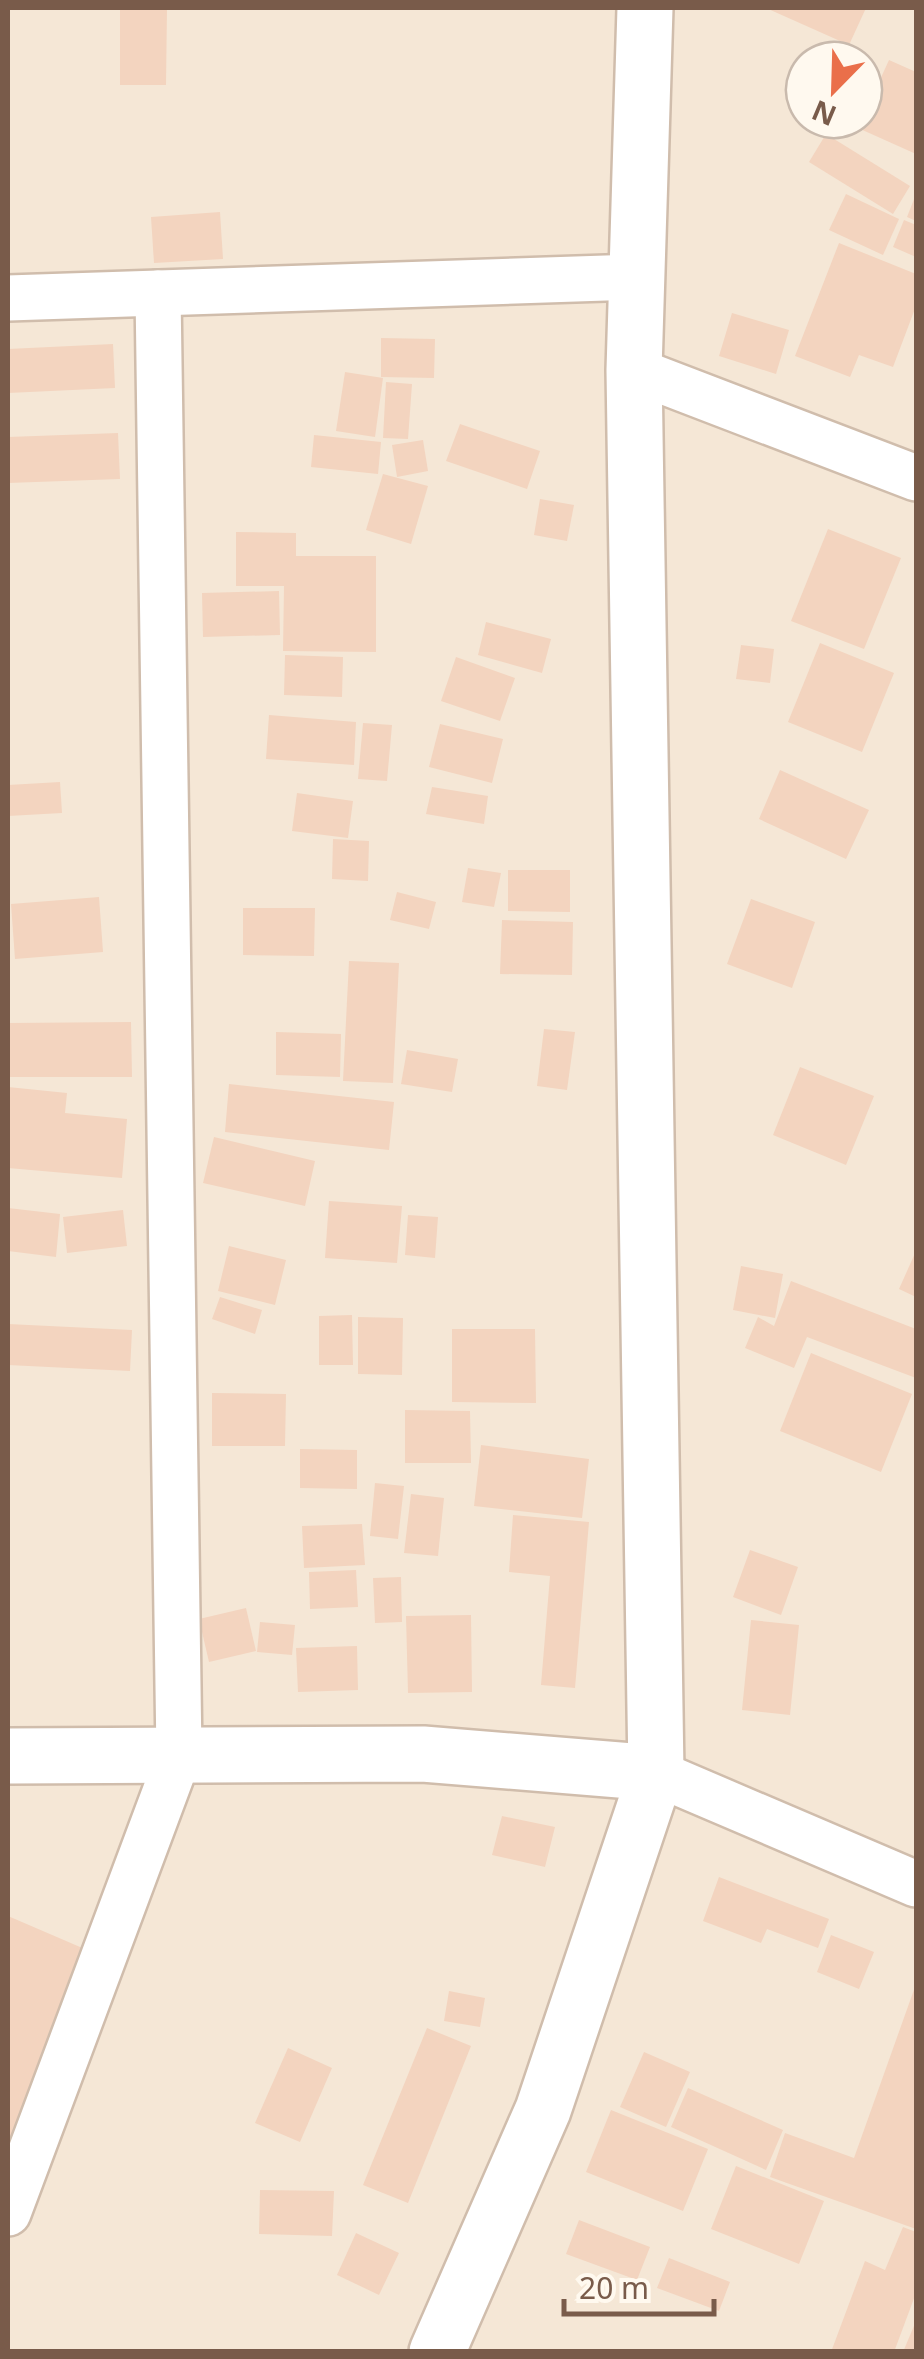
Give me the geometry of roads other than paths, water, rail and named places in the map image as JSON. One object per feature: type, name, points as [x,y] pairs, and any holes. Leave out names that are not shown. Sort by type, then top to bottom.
[{"type":"street","points":[[438,2352],[544,2110],[656,1773],[634,370],[645,8]]},
{"type":"street","points":[[8,298],[636,277]]},
{"type":"street","points":[[8,2212],[179,1755],[158,293]]},
{"type":"street","points":[[634,370],[916,478]]},
{"type":"street","points":[[8,1756],[423,1754],[656,1773],[916,1884]]}]
